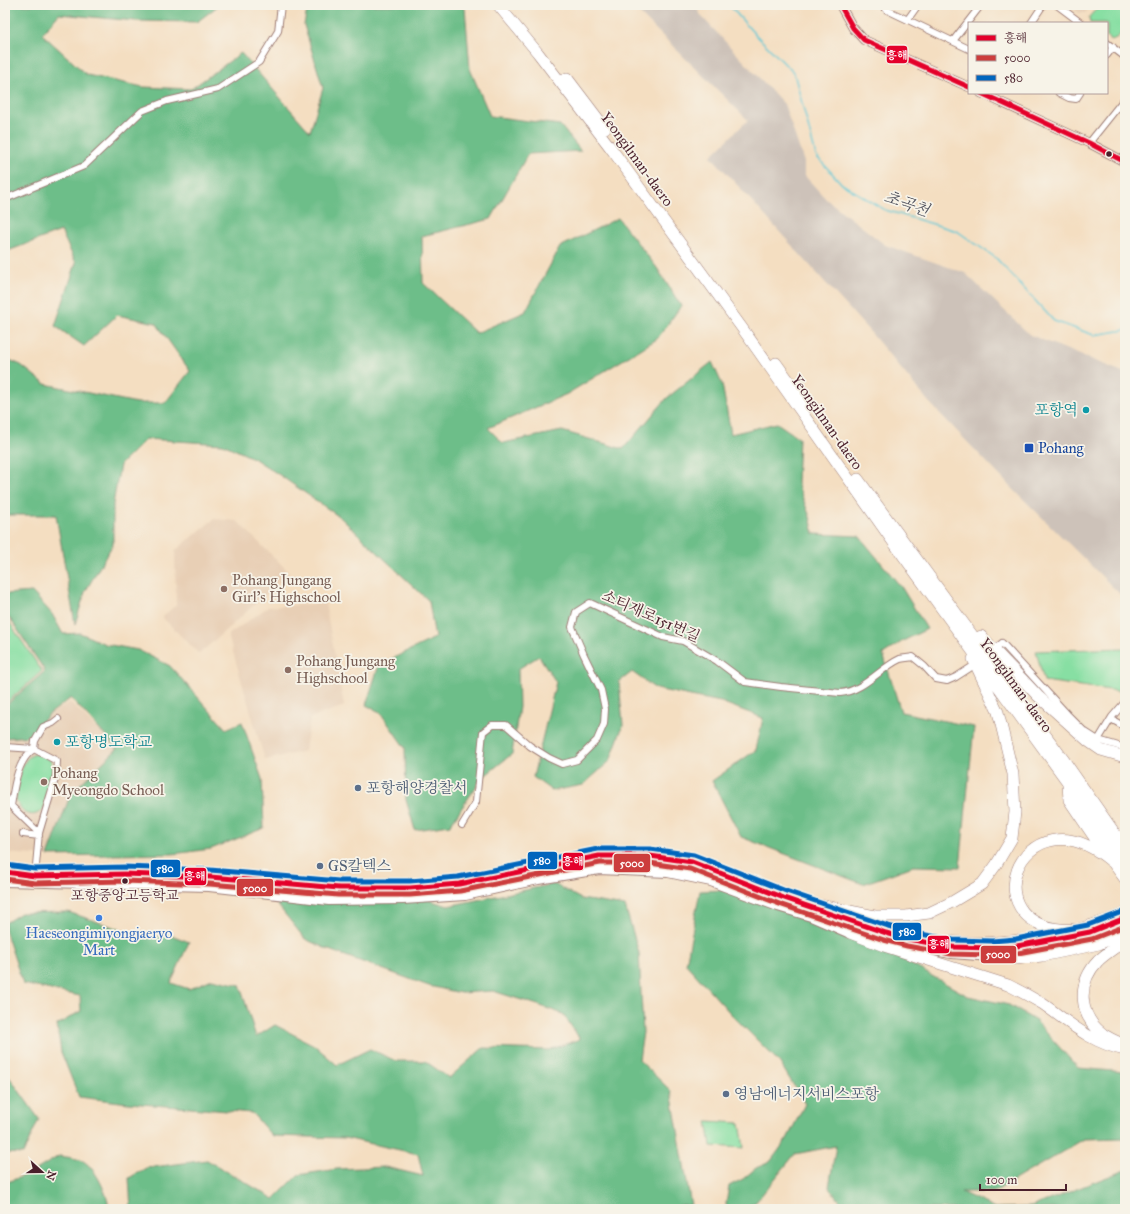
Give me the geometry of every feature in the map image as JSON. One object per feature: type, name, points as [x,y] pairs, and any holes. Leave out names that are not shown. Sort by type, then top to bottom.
[{"type":"highway","name":"Yeongilman-daero","points":[[498,5],[538,53],[610,147],[742,328],[894,543],[1062,773],[1070,779],[1125,848]]},
{"type":"highway","name":"Yeongilman-daero","points":[[507,5],[546,51],[596,115],[899,536],[951,605],[1125,861]]},
{"type":"highway","points":[[951,605],[1038,696],[1088,741],[1101,750],[1125,757]]},
{"type":"highway","points":[[784,898],[875,916],[906,916],[929,913],[952,902],[982,884],[996,865],[1012,838],[1015,812],[1013,774],[998,712],[961,633]]},
{"type":"highway","points":[[1070,779],[1097,801],[1125,838]]},
{"type":"highway","points":[[1070,779],[1069,800],[1125,879]]},
{"type":"highway","points":[[1081,929],[1068,930],[1052,928],[1041,925],[1028,918],[1023,913],[1014,889],[1014,878],[1017,869],[1022,859],[1030,851],[1047,841],[1058,839],[1076,841],[1089,845],[1112,862]]},
{"type":"highway","points":[[908,940],[996,942],[1026,940],[1054,936],[1081,929],[1125,913]]},
{"type":"highway","points":[[1002,955],[1016,959],[1042,956],[1099,944],[1125,932]]},
{"type":"highway","points":[[850,933],[884,946],[1008,985],[1038,1001],[1094,1040],[1114,1048],[1125,1050]]},
{"type":"highway","points":[[1125,940],[1099,960],[1092,969],[1086,978],[1083,988],[1083,998],[1087,1015],[1093,1024],[1103,1034],[1122,1044],[1125,1044]]},
{"type":"main road","points":[[5,872],[35,876],[124,874],[210,877],[340,888],[410,888],[459,884],[599,856],[650,856],[692,862],[784,898],[908,940],[952,947],[992,948],[1017,946],[1090,932],[1125,918]]},
{"type":"main road","points":[[5,881],[209,886],[329,900],[403,899],[465,895],[538,879],[599,869],[668,872],[711,881],[778,906],[811,916],[850,933],[930,950],[991,956],[1069,945],[1094,938],[1125,924]]},
{"type":"street","points":[[5,199],[84,166],[142,111],[167,101],[218,89],[259,62],[278,31],[281,5]]},
{"type":"street","points":[[840,5],[853,28],[864,40],[968,87]]},
{"type":"street","points":[[882,5],[887,10],[968,48]]},
{"type":"street","points":[[908,19],[918,5]]},
{"type":"street","points":[[968,22],[982,5]]},
{"type":"street","points":[[1032,22],[1043,5]]},
{"type":"street","points":[[1057,5],[1080,22]]},
{"type":"street","points":[[953,41],[968,22]]},
{"type":"street","points":[[1108,43],[1125,57]]},
{"type":"street","points":[[1108,54],[1113,47]]},
{"type":"street","points":[[983,94],[1089,143],[1125,162]]},
{"type":"street","points":[[1061,94],[1069,98],[1076,99],[1079,94]]},
{"type":"street","points":[[1089,143],[1125,98]]},
{"type":"street","points":[[1089,143],[1098,144],[1125,157]]},
{"type":"street","name":"소티재로151번길","points":[[462,825],[476,802],[483,732],[492,725],[506,725],[530,746],[562,764],[577,760],[597,740],[604,724],[605,709],[601,690],[572,627],[576,612],[590,603],[663,637],[683,641],[717,661],[745,682],[781,687],[846,692],[857,687],[901,659],[913,657],[936,679],[947,681],[970,668]]},
{"type":"street","points":[[996,648],[1002,644],[1084,731],[1098,740],[1125,748]]},
{"type":"street","points":[[1098,740],[1111,719],[1125,702]]},
{"type":"street","points":[[34,749],[34,741],[43,726],[58,719]]},
{"type":"street","points":[[1111,719],[1125,727]]},
{"type":"street","points":[[5,747],[34,749],[57,761],[56,776],[39,834],[35,876]]},
{"type":"street","points":[[11,806],[19,770],[28,753],[34,749]]},
{"type":"street","points":[[5,797],[21,817],[39,834]]},
{"type":"street","points":[[23,834],[39,834]]},
{"type":"shaded area","points":[[631,5],[695,5],[702,17],[784,104],[804,162],[804,175],[826,199],[885,245],[965,273],[1030,335],[1125,373],[1125,599],[1004,480],[928,401],[871,333],[711,156],[748,120]]},
{"type":"shaded area","points":[[1068,5],[1092,5],[1085,13],[1079,13]]},
{"type":"shaded area","name":"Pohang Jungang Girl's Highschool","points":[[214,519],[237,521],[290,573],[199,654],[162,617],[176,605],[175,551]]},
{"type":"shaded area","name":"Pohang Jungang Highschool","points":[[325,603],[344,706],[310,718],[305,751],[265,760],[228,635],[268,607]]},
{"type":"shaded area","name":"Pohang Myeongdo School","points":[[70,702],[117,749],[71,793],[48,856],[5,853],[5,738],[31,736],[48,715]]},
{"type":"green space","points":[[5,5],[219,5],[197,22],[136,21],[59,14],[42,34],[87,75],[143,87],[191,89],[241,53],[310,132],[323,88],[304,25],[308,5],[455,5],[465,8],[470,69],[490,116],[560,125],[581,151],[528,154],[491,219],[422,236],[423,283],[476,333],[525,312],[560,247],[618,218],[657,268],[681,306],[657,339],[567,394],[488,428],[503,443],[562,431],[623,449],[667,398],[712,362],[722,384],[731,434],[777,423],[799,438],[797,483],[810,517],[814,534],[859,536],[902,588],[927,629],[903,641],[883,654],[901,712],[974,727],[960,867],[913,866],[863,884],[741,837],[712,781],[756,750],[763,718],[721,702],[656,689],[632,672],[619,682],[623,725],[610,761],[583,785],[552,791],[533,777],[556,682],[539,656],[518,669],[519,707],[512,754],[482,778],[450,825],[415,830],[406,800],[405,748],[380,712],[366,705],[379,665],[435,638],[429,601],[341,518],[255,459],[223,444],[146,439],[120,465],[113,504],[113,544],[85,592],[75,624],[56,515],[5,515],[5,358],[21,365],[45,384],[137,403],[165,403],[190,371],[156,323],[117,315],[84,346],[55,326],[76,263],[61,231],[5,252]]},
{"type":"green space","points":[[1100,5],[1125,5],[1125,21],[1122,31],[1120,35],[1111,40],[1108,38],[1108,22],[1090,22],[1089,17]]},
{"type":"green space","points":[[32,592],[52,614],[63,634],[80,633],[105,644],[138,650],[170,666],[226,729],[242,722],[262,779],[264,828],[211,849],[172,854],[48,856],[71,793],[117,749],[71,698],[48,715],[31,736],[5,738],[5,706],[45,671],[9,617],[5,620],[5,594]]},
{"type":"green space","points":[[9,622],[42,671],[5,704],[5,626]]},
{"type":"green space","points":[[1125,648],[1125,692],[1044,681],[1036,651]]},
{"type":"green space","points":[[41,753],[48,757],[51,761],[52,771],[44,808],[40,812],[32,815],[25,812],[18,805],[16,800],[18,785],[20,774],[26,760],[35,754]]},
{"type":"green space","points":[[554,884],[581,899],[625,906],[639,953],[643,1032],[639,1060],[671,1091],[691,1205],[655,1209],[131,1209],[129,1178],[146,1168],[207,1160],[274,1199],[298,1175],[337,1169],[385,1167],[423,1176],[418,1154],[345,1138],[272,1136],[252,1113],[129,1103],[79,1097],[61,1052],[57,1025],[81,1011],[80,996],[23,984],[5,930],[5,923],[21,913],[68,912],[146,938],[171,935],[189,942],[171,983],[189,989],[212,979],[240,985],[256,1037],[275,1025],[314,1045],[337,1065],[370,1049],[396,1061],[425,1061],[449,1078],[483,1048],[549,1050],[580,1039],[563,1014],[538,1005],[493,991],[461,993],[429,986],[329,950],[305,939],[276,903],[410,894],[448,906]]},
{"type":"green space","points":[[727,890],[869,941],[968,996],[1009,1005],[1036,1021],[1078,1068],[1125,1072],[1125,1138],[1084,1139],[994,1192],[961,1192],[995,1208],[1031,1207],[1125,1170],[1125,1209],[846,1209],[829,1187],[836,1146],[795,1154],[756,1202],[743,1209],[727,1209],[726,1204],[729,1186],[743,1179],[756,1168],[770,1162],[787,1139],[805,1104],[780,1063],[732,1015],[686,964],[700,891]]},
{"type":"green space","points":[[5,1071],[39,1119],[23,1154],[5,1153]]},
{"type":"green space","points":[[707,1121],[740,1123],[744,1148],[711,1146]]},
{"type":"green space","points":[[59,1156],[80,1160],[88,1164],[97,1176],[104,1190],[109,1209],[5,1209],[5,1183],[31,1173]]},
{"type":"waterway","name":"초곡천","points":[[729,5],[751,30],[794,73],[816,156],[842,184],[885,210],[957,231],[996,258],[1054,321],[1094,335],[1125,330]]},
{"type":"transit line","name":"흥해","points":[[840,5],[853,28],[864,40],[968,87]]},
{"type":"transit line","name":"흥해","points":[[983,94],[1089,143],[1125,162]]},
{"type":"transit line","name":"580","points":[[6,865],[35,869],[124,867],[210,870],[339,881],[410,881],[458,877],[598,849],[650,849],[694,855],[786,891],[888,926],[910,932],[953,940],[992,941],[1016,939],[1088,925],[1122,912]]},
{"type":"transit line","name":"흥해","points":[[5,872],[35,876],[124,874],[210,877],[339,888],[410,888],[459,884],[599,856],[650,856],[692,862],[784,898],[886,933],[908,939],[952,947],[992,948],[1017,946],[1090,932],[1125,918]]},
{"type":"transit line","name":"5000","points":[[5,879],[35,883],[124,881],[210,884],[338,895],[410,895],[460,891],[600,863],[650,863],[690,869],[782,905],[884,940],[951,954],[992,955],[1018,953],[1092,939],[1125,926]]},
{"type":"place","name":"포항역","points":[[1086,410]]},
{"type":"place","name":"Pohang","points":[[1029,448]]},
{"type":"place","name":"Pohang Jungang Girl's Highschool","points":[[224,589]]},
{"type":"place","name":"Pohang Jungang Highschool","points":[[288,670]]},
{"type":"place","name":"포항명도학교","points":[[57,742]]},
{"type":"place","name":"Pohang Myeongdo School","points":[[44,782]]},
{"type":"place","name":"포항해양경찰서","points":[[358,788]]},
{"type":"place","name":"GS칼텍스","points":[[320,866]]},
{"type":"place","name":"포항중앙고등학교","points":[[125,881]]},
{"type":"place","name":"Haeseongimiyongjaeryo Mart","points":[[99,918]]},
{"type":"place","name":"영남에너지서비스포항","points":[[726,1094]]}]
